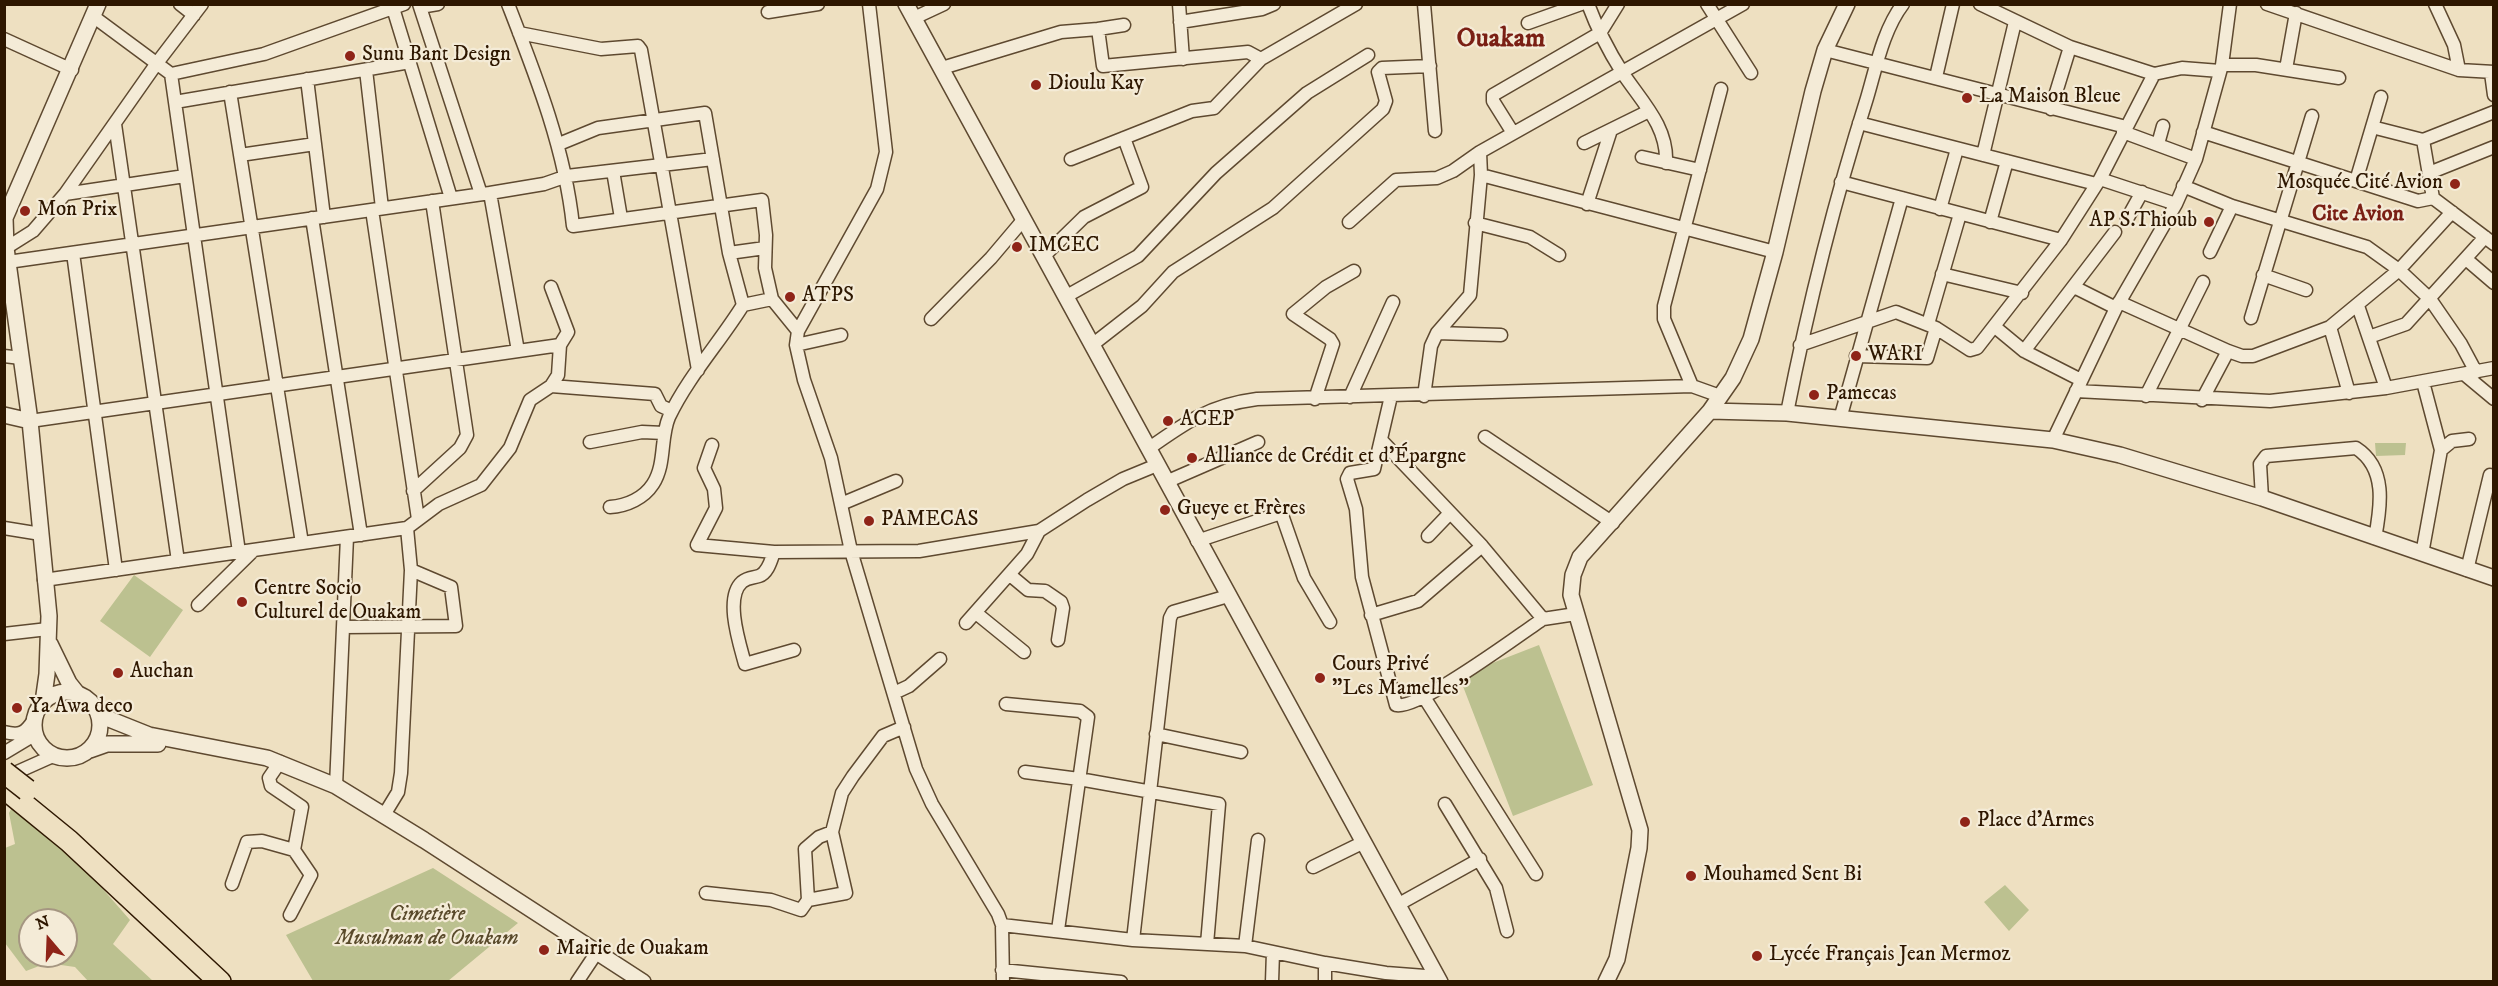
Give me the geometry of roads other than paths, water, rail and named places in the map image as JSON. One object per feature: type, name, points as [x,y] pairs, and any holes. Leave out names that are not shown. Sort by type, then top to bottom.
[{"type":"highway","points":[[4,772],[16,792],[219,981]]},
{"type":"highway","points":[[16,792],[68,824],[235,981]]},
{"type":"street","points":[[180,4],[198,9]]},
{"type":"street","points":[[7,266],[65,194],[198,9],[212,4]]},
{"type":"street","points":[[438,4],[419,6],[485,193],[518,351]]},
{"type":"street","points":[[508,4],[558,144],[567,176],[573,226],[762,200],[765,268],[772,299],[798,331]]},
{"type":"street","points":[[768,12],[818,4]]},
{"type":"street","points":[[869,4],[886,152],[877,189],[798,331],[796,345],[804,380],[831,458],[851,551],[916,769],[932,804],[960,846],[1002,925],[1002,976],[1121,981]]},
{"type":"street","points":[[906,4],[1197,541],[1439,979]]},
{"type":"street","points":[[914,18],[944,4]]},
{"type":"street","points":[[1179,4],[1183,59]]},
{"type":"street","points":[[1180,22],[1262,9],[1274,4]]},
{"type":"street","points":[[1071,159],[1192,111],[1214,108],[1261,59],[1356,4]]},
{"type":"street","points":[[1424,4],[1435,131]]},
{"type":"street","points":[[1528,23],[1581,4]]},
{"type":"street","points":[[1588,4],[1600,33],[1622,72],[1664,136],[1666,163]]},
{"type":"street","points":[[1513,133],[1493,101],[1494,95],[1600,33],[1618,4]]},
{"type":"street","points":[[1707,4],[1719,19],[1751,73]]},
{"type":"street","points":[[1349,222],[1396,180],[1437,178],[1453,171],[1480,152],[1743,4]]},
{"type":"street","points":[[1606,981],[1617,959],[1639,848],[1640,830],[1571,595],[1573,574],[1580,557],[1613,524],[1710,411],[1733,378],[1751,339],[1825,50],[1847,4]]},
{"type":"street","points":[[1786,413],[1800,345],[1841,182],[1886,36],[1903,4]]},
{"type":"street","points":[[1936,77],[1953,4]]},
{"type":"street","points":[[1980,4],[2070,47],[2154,74],[2181,68],[2286,69],[2339,78]]},
{"type":"street","points":[[2052,440],[2118,305],[2176,204],[2196,159],[2221,68],[2230,4]]},
{"type":"street","points":[[2267,4],[2459,70],[2492,73],[2493,95]]},
{"type":"street","points":[[2435,4],[2454,45],[2459,70]]},
{"type":"street","points":[[171,74],[264,54],[398,6],[410,62],[452,198]]},
{"type":"street","points":[[4,753],[29,730],[43,702],[48,635],[30,421],[7,266],[5,217],[72,70],[93,9],[171,74],[239,552]]},
{"type":"street","points":[[2286,69],[2296,13]]},
{"type":"street","points":[[1983,155],[2015,22]]},
{"type":"street","points":[[942,68],[1061,32],[1124,25]]},
{"type":"street","points":[[1098,29],[1103,66],[1248,52],[1261,59]]},
{"type":"street","points":[[519,33],[601,49],[638,46],[641,50],[698,370]]},
{"type":"street","points":[[4,39],[72,70]]},
{"type":"street","points":[[2051,109],[2070,47]]},
{"type":"street","points":[[1825,50],[1936,77],[2124,129],[2196,159]]},
{"type":"street","points":[[1065,297],[1138,256],[1216,173],[1307,93],[1368,56]]},
{"type":"street","points":[[175,102],[410,62]]},
{"type":"street","points":[[1092,345],[1143,306],[1173,272],[1273,208],[1383,109],[1386,101],[1378,72],[1382,68],[1430,66]]},
{"type":"street","points":[[366,70],[377,209],[395,368],[418,519]]},
{"type":"street","points":[[1800,345],[1896,312],[1932,326],[1970,350],[1977,348],[2061,240],[2098,182],[2154,74]]},
{"type":"street","points":[[307,80],[315,144],[318,218],[336,376],[361,535]]},
{"type":"street","points":[[1692,386],[1664,319],[1664,306],[1721,89]]},
{"type":"street","points":[[230,92],[302,543]]},
{"type":"street","points":[[2356,181],[2381,98]]},
{"type":"street","points":[[1587,204],[1613,126],[1649,111]]},
{"type":"street","points":[[2372,127],[2423,140],[2493,112]]},
{"type":"street","points":[[558,144],[598,129],[705,113],[729,253],[743,305]]},
{"type":"street","points":[[2251,318],[2312,116]]},
{"type":"street","points":[[1859,123],[1957,149],[2142,192],[2176,204]]},
{"type":"street","points":[[115,124],[178,561]]},
{"type":"street","points":[[2158,144],[2163,126]]},
{"type":"street","points":[[1584,143],[1611,130]]},
{"type":"street","points":[[2203,132],[2418,201],[2433,198]]},
{"type":"street","points":[[1044,256],[1084,217],[1142,187],[1124,138]]},
{"type":"street","points":[[2423,140],[2433,198],[2486,238]]},
{"type":"street","points":[[240,155],[315,144]]},
{"type":"street","points":[[2429,173],[2493,147]]},
{"type":"street","points":[[1940,209],[1957,149]]},
{"type":"street","points":[[1424,396],[1431,346],[1437,333],[1470,295],[1480,152]]},
{"type":"street","points":[[1642,158],[1700,170]]},
{"type":"street","points":[[7,266],[73,253],[544,184],[567,176],[713,159]]},
{"type":"street","points":[[1990,222],[2007,161]]},
{"type":"street","points":[[613,171],[621,218]]},
{"type":"street","points":[[1480,175],[1775,252]]},
{"type":"street","points":[[65,194],[185,176]]},
{"type":"street","points":[[1841,182],[2061,240]]},
{"type":"street","points":[[2183,186],[2232,206],[2282,219],[2367,247],[2399,270],[2430,299],[2462,344],[2483,368],[2493,399]]},
{"type":"street","points":[[2127,219],[2142,192]]},
{"type":"street","points":[[1840,419],[1865,323],[1902,198]]},
{"type":"street","points":[[413,491],[460,448],[467,435],[432,201]]},
{"type":"street","points":[[2210,252],[2232,206]]},
{"type":"street","points":[[2074,287],[2180,329],[2228,351],[2242,356],[2253,356],[2330,327],[2399,270],[2452,212]]},
{"type":"street","points":[[1856,356],[1927,358],[1942,274],[1960,214]]},
{"type":"street","points":[[931,320],[991,258],[1024,219]]},
{"type":"street","points":[[1475,223],[1530,237],[1558,255]]},
{"type":"street","points":[[2369,337],[2406,324],[2493,228]]},
{"type":"street","points":[[2024,351],[2115,232]]},
{"type":"street","points":[[729,253],[765,248]]},
{"type":"street","points":[[73,253],[116,570]]},
{"type":"street","points":[[2466,259],[2493,283]]},
{"type":"street","points":[[1315,399],[1333,344],[1330,339],[1293,314],[1326,287],[1354,271]]},
{"type":"street","points":[[1942,274],[2022,293]]},
{"type":"street","points":[[2263,275],[2307,290]]},
{"type":"street","points":[[2146,396],[2203,282]]},
{"type":"street","points":[[45,580],[407,528],[439,504],[481,486],[510,447],[530,400],[551,386],[558,375],[560,345],[567,332],[551,287]]},
{"type":"street","points":[[610,507],[632,502],[652,486],[658,473],[664,433],[672,411],[698,370],[743,305],[772,299]]},
{"type":"street","points":[[1350,397],[1393,302]]},
{"type":"street","points":[[2358,306],[2386,388]]},
{"type":"street","points":[[1995,327],[2024,351],[2078,385],[2146,396],[2270,401],[2386,388],[2483,368]]},
{"type":"street","points":[[2330,327],[2349,393]]},
{"type":"street","points":[[1437,333],[1501,334]]},
{"type":"street","points":[[796,345],[841,335]]},
{"type":"street","points":[[4,415],[30,421],[155,401],[560,345]]},
{"type":"street","points":[[2202,400],[2228,351]]},
{"type":"street","points":[[4,356],[21,358]]},
{"type":"street","points":[[2422,554],[2440,450],[2423,382]]},
{"type":"street","points":[[551,386],[655,394],[661,406],[672,411]]},
{"type":"street","points":[[1148,449],[1196,415],[1228,403],[1257,399],[1424,396],[1692,386],[1720,396]]},
{"type":"street","points":[[1391,396],[1374,469],[1347,475],[1356,509],[1358,549],[1371,615],[1396,705],[1404,705],[1425,697],[1543,619],[1576,614]]},
{"type":"street","points":[[1710,411],[1786,413],[2052,440],[2120,455],[2262,498],[2493,578]]},
{"type":"street","points":[[590,442],[642,432],[664,433]]},
{"type":"street","points":[[1485,437],[1613,524]]},
{"type":"street","points":[[2440,450],[2452,441],[2469,439]]},
{"type":"street","points":[[1381,440],[1482,546],[1543,619]]},
{"type":"street","points":[[1166,482],[1258,442]]},
{"type":"street","points":[[712,445],[704,468],[714,489],[716,508],[698,545],[774,552],[938,549],[1039,531],[1124,479],[1157,465]]},
{"type":"street","points":[[2262,498],[2260,464],[2266,456],[2356,448],[2365,454],[2375,467],[2381,499],[2375,537]]},
{"type":"street","points":[[2467,570],[2490,475],[2493,476]]},
{"type":"street","points":[[841,504],[896,481]]},
{"type":"street","points":[[2480,512],[2493,515]]},
{"type":"street","points":[[1428,536],[1450,513]]},
{"type":"street","points":[[1197,541],[1278,514],[1282,515],[1304,578],[1330,622]]},
{"type":"street","points":[[4,528],[41,534]]},
{"type":"street","points":[[384,814],[400,782],[411,570],[407,528]]},
{"type":"street","points":[[966,623],[1027,554],[1039,531]]},
{"type":"street","points":[[336,786],[347,537]]},
{"type":"street","points":[[1371,615],[1418,600],[1482,546]]},
{"type":"street","points":[[198,605],[254,550]]},
{"type":"street","points":[[774,552],[760,576],[749,577],[737,588],[734,607],[735,626],[745,664],[794,650]]},
{"type":"street","points":[[344,627],[456,626],[451,587],[411,570]]},
{"type":"street","points":[[1010,575],[1028,590],[1045,591],[1061,602],[1063,608],[1058,640]]},
{"type":"street","points":[[1133,940],[1149,791],[1173,612],[1204,605],[1228,596]]},
{"type":"street","points":[[976,613],[1024,652]]},
{"type":"street","points":[[4,634],[48,635]]},
{"type":"street","points":[[48,635],[69,683],[77,693],[87,698],[99,715],[126,728],[179,742],[236,751],[280,762],[336,786],[384,814],[643,981]]},
{"type":"street","points":[[894,693],[909,686],[940,659]]},
{"type":"street","points":[[43,702],[59,693],[77,693]]},
{"type":"street","points":[[1425,697],[1536,874]]},
{"type":"street","points":[[1006,704],[1085,713],[1088,717],[1058,930]]},
{"type":"street","points":[[90,750],[99,734],[99,715]]},
{"type":"street","points":[[808,900],[846,893],[832,832],[842,793],[883,736],[904,727]]},
{"type":"street","points":[[4,732],[29,730]]},
{"type":"street","points":[[29,730],[41,747],[53,756],[72,759],[107,744],[179,742]]},
{"type":"street","points":[[1156,734],[1241,752]]},
{"type":"street","points":[[4,778],[53,756]]},
{"type":"street","points":[[280,762],[269,778],[271,786],[303,811],[294,850]]},
{"type":"street","points":[[1025,772],[1149,791],[1215,803],[1220,807],[1207,944]]},
{"type":"street","points":[[1445,804],[1480,859],[1500,897],[1507,931]]},
{"type":"street","points":[[706,894],[771,900],[801,909],[808,900],[805,849],[819,837],[832,832]]},
{"type":"street","points":[[1245,946],[1258,840]]},
{"type":"street","points":[[232,884],[247,842],[262,841],[294,850],[311,875],[290,915]]},
{"type":"street","points":[[1313,867],[1364,842]]},
{"type":"street","points":[[1399,904],[1480,859]]},
{"type":"street","points":[[1002,925],[1133,940],[1245,946],[1386,977],[1439,979]]},
{"type":"street","points":[[577,981],[597,952]]},
{"type":"street","points":[[1272,981],[1274,952]]},
{"type":"street","points":[[1325,963],[1325,981]]},
{"type":"place","name":"Sunu Bant Design","points":[[350,56]]},
{"type":"place","name":"Dioulu Kay","points":[[1036,85]]},
{"type":"place","name":"La Maison Bleue","points":[[1967,98]]},
{"type":"place","name":"Mosquée Cité Avion","points":[[2455,184]]},
{"type":"place","name":"Mon Prix","points":[[25,211]]},
{"type":"place","name":"AP S.Thioub","points":[[2209,222]]},
{"type":"place","name":"IMCEC","points":[[1017,247]]},
{"type":"place","name":"ATPS","points":[[790,297]]},
{"type":"place","name":"WARI","points":[[1856,356]]},
{"type":"place","name":"Pamecas","points":[[1814,395]]},
{"type":"place","name":"ACEP","points":[[1168,421]]},
{"type":"place","name":"Alliance de Crédit et d'Épargne","points":[[1192,458]]},
{"type":"place","name":"Gueye et Frères","points":[[1165,510]]},
{"type":"place","name":"PAMECAS","points":[[869,521]]},
{"type":"place","name":"Centre Socio Culturel de Ouakam","points":[[242,602]]},
{"type":"place","name":"Auchan","points":[[118,673]]},
{"type":"place","name":"Cours Privé \"Les Mamelles\"","points":[[1320,678]]},
{"type":"place","name":"Ya Awa deco","points":[[17,708]]},
{"type":"place","name":"Place d'Armes","points":[[1965,822]]},
{"type":"place","name":"Mouhamed Sent Bi","points":[[1691,876]]},
{"type":"place","name":"Mairie de Ouakam","points":[[544,950]]},
{"type":"place","name":"Lycée Français Jean Mermoz","points":[[1757,956]]},
{"type":"district","name":"Ouakam","points":[[1501,40]]},
{"type":"district","name":"Cite Avion","points":[[2358,215]]},
{"type":"park label","name":"Cimetière Musulman de Ouakam","points":[[427,928]]}]
